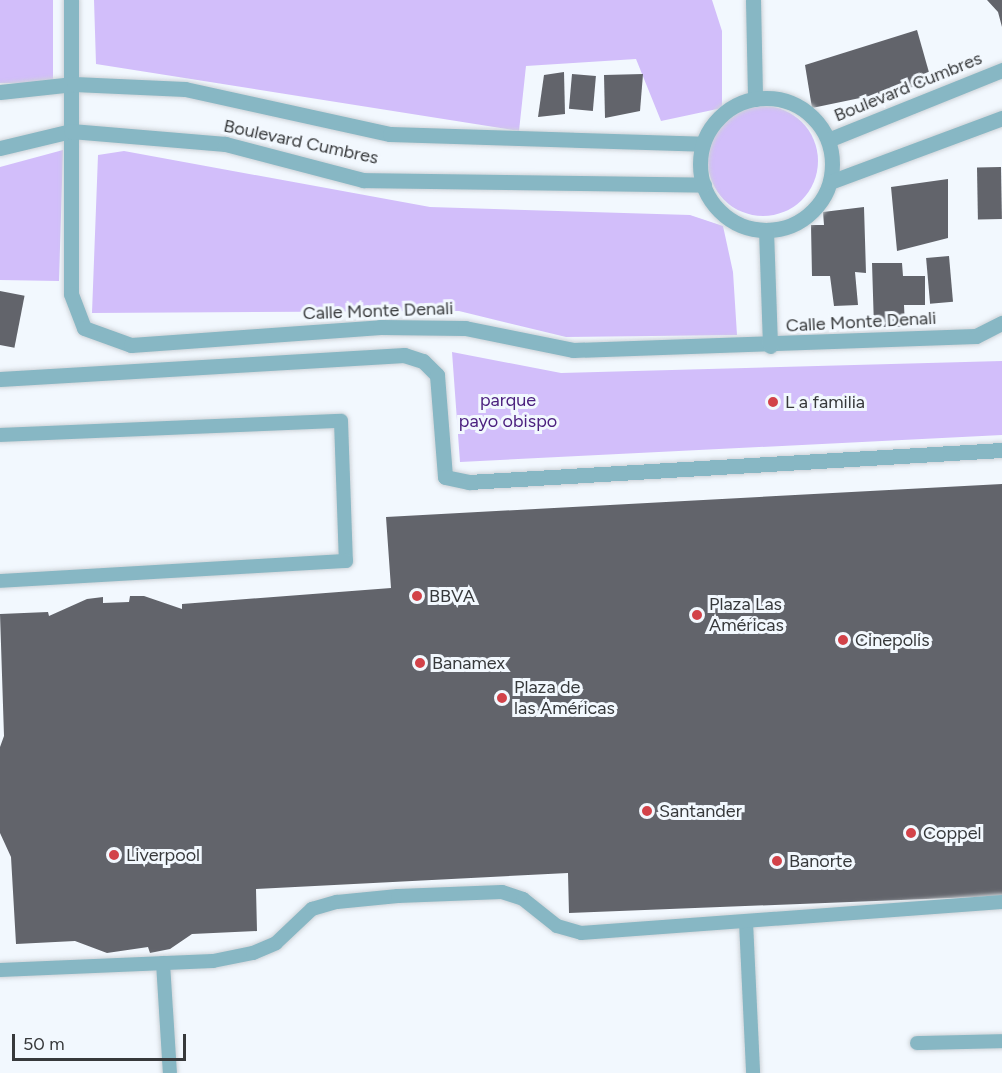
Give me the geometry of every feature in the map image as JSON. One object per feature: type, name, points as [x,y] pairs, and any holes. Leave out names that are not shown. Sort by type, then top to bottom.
[{"type":"street","name":"Calle Monte Denali","points":[[71,0],[74,84],[71,131],[71,294],[84,328],[131,345],[380,327],[465,328],[573,350],[770,346],[976,336],[1002,323]]},
{"type":"street","points":[[753,0],[755,99]]},
{"type":"street","name":"Boulevard Cumbres","points":[[828,140],[1002,70]]},
{"type":"street","name":"Boulevard Cumbres","points":[[0,92],[74,84],[185,89],[390,134],[703,144]]},
{"type":"street","points":[[755,99],[777,99],[799,107],[816,121],[828,140],[832,161],[830,182],[820,202],[806,217],[787,227],[766,230],[730,220],[716,208],[704,185],[699,159],[703,144],[720,116],[733,106],[755,99]]},
{"type":"street","points":[[830,182],[1002,118]]},
{"type":"street","name":"Boulevard Cumbres","points":[[0,148],[71,131],[225,144],[363,180],[704,185]]},
{"type":"street","points":[[766,230],[770,346]]},
{"type":"street","points":[[976,336],[1002,337]]},
{"type":"street","points":[[0,379],[404,355],[423,361],[437,375],[440,458],[445,477],[469,482],[1002,450]]},
{"type":"lane","points":[[0,435],[341,421],[346,561],[0,581]]},
{"type":"lane","points":[[0,970],[213,961],[253,952],[276,942],[312,909],[337,902],[398,896],[502,892],[523,899],[557,926],[581,933],[1002,902]]},
{"type":"lane","points":[[746,922],[753,1073]]},
{"type":"lane","points":[[163,963],[170,1073]]},
{"type":"lane","points":[[917,1043],[1002,1041]]},
{"type":"green space","points":[[0,0],[53,0],[53,83],[0,83]]},
{"type":"green space","points":[[94,0],[712,0],[722,31],[722,108],[661,121],[636,59],[526,66],[519,131],[96,64]]},
{"type":"green space","points":[[763,106],[784,110],[802,122],[814,140],[818,161],[814,182],[802,200],[784,212],[763,216],[742,212],[724,200],[712,182],[708,161],[712,140],[724,122],[742,110]]},
{"type":"green space","points":[[63,150],[59,281],[0,280],[0,167]]},
{"type":"green space","points":[[124,151],[430,207],[690,215],[723,226],[733,272],[737,335],[566,337],[459,311],[92,313],[98,155]]},
{"type":"green space","name":"parque payo obispo","points":[[452,352],[561,373],[1002,361],[1002,435],[460,462]]},
{"type":"building","points":[[987,0],[1002,0],[1002,27],[998,12]]},
{"type":"building","points":[[917,30],[932,83],[812,108],[805,65]]},
{"type":"building","points":[[564,72],[565,114],[538,117],[544,75]]},
{"type":"building","points":[[572,74],[596,76],[593,111],[569,109]]},
{"type":"building","points":[[643,74],[640,111],[605,118],[604,75]]},
{"type":"building","points":[[977,167],[1001,167],[1002,219],[978,219]]},
{"type":"building","points":[[948,179],[948,238],[897,251],[891,187]]},
{"type":"building","points":[[864,207],[866,273],[855,272],[858,305],[834,306],[830,276],[812,276],[811,225],[824,225],[823,212]]},
{"type":"building","points":[[949,256],[953,302],[930,304],[926,258]]},
{"type":"building","points":[[872,263],[902,263],[903,276],[925,276],[925,305],[904,305],[905,327],[874,327]]},
{"type":"building","points":[[0,291],[25,296],[14,348],[0,345]]},
{"type":"building","name":"Plaza de las Américas","points":[[1002,484],[1002,896],[569,913],[568,873],[256,889],[257,931],[192,934],[170,949],[150,953],[148,947],[107,953],[75,941],[16,944],[11,857],[0,833],[0,747],[4,736],[0,614],[48,612],[49,616],[87,599],[103,597],[103,603],[129,602],[130,596],[144,596],[182,609],[182,604],[391,588],[386,517]]},
{"type":"place","name":"L a familia","points":[[773,402]]},
{"type":"place","name":"BBVA","points":[[417,596]]},
{"type":"place","name":"Plaza Las Américas","points":[[697,615]]},
{"type":"place","name":"Cinepolis","points":[[843,640]]},
{"type":"place","name":"Banamex","points":[[420,663]]},
{"type":"place","name":"Plaza de las Américas","points":[[502,698]]},
{"type":"place","name":"Santander","points":[[647,811]]},
{"type":"place","name":"Coppel","points":[[911,833]]},
{"type":"place","name":"Liverpool","points":[[114,855]]},
{"type":"place","name":"Banorte","points":[[777,861]]}]
